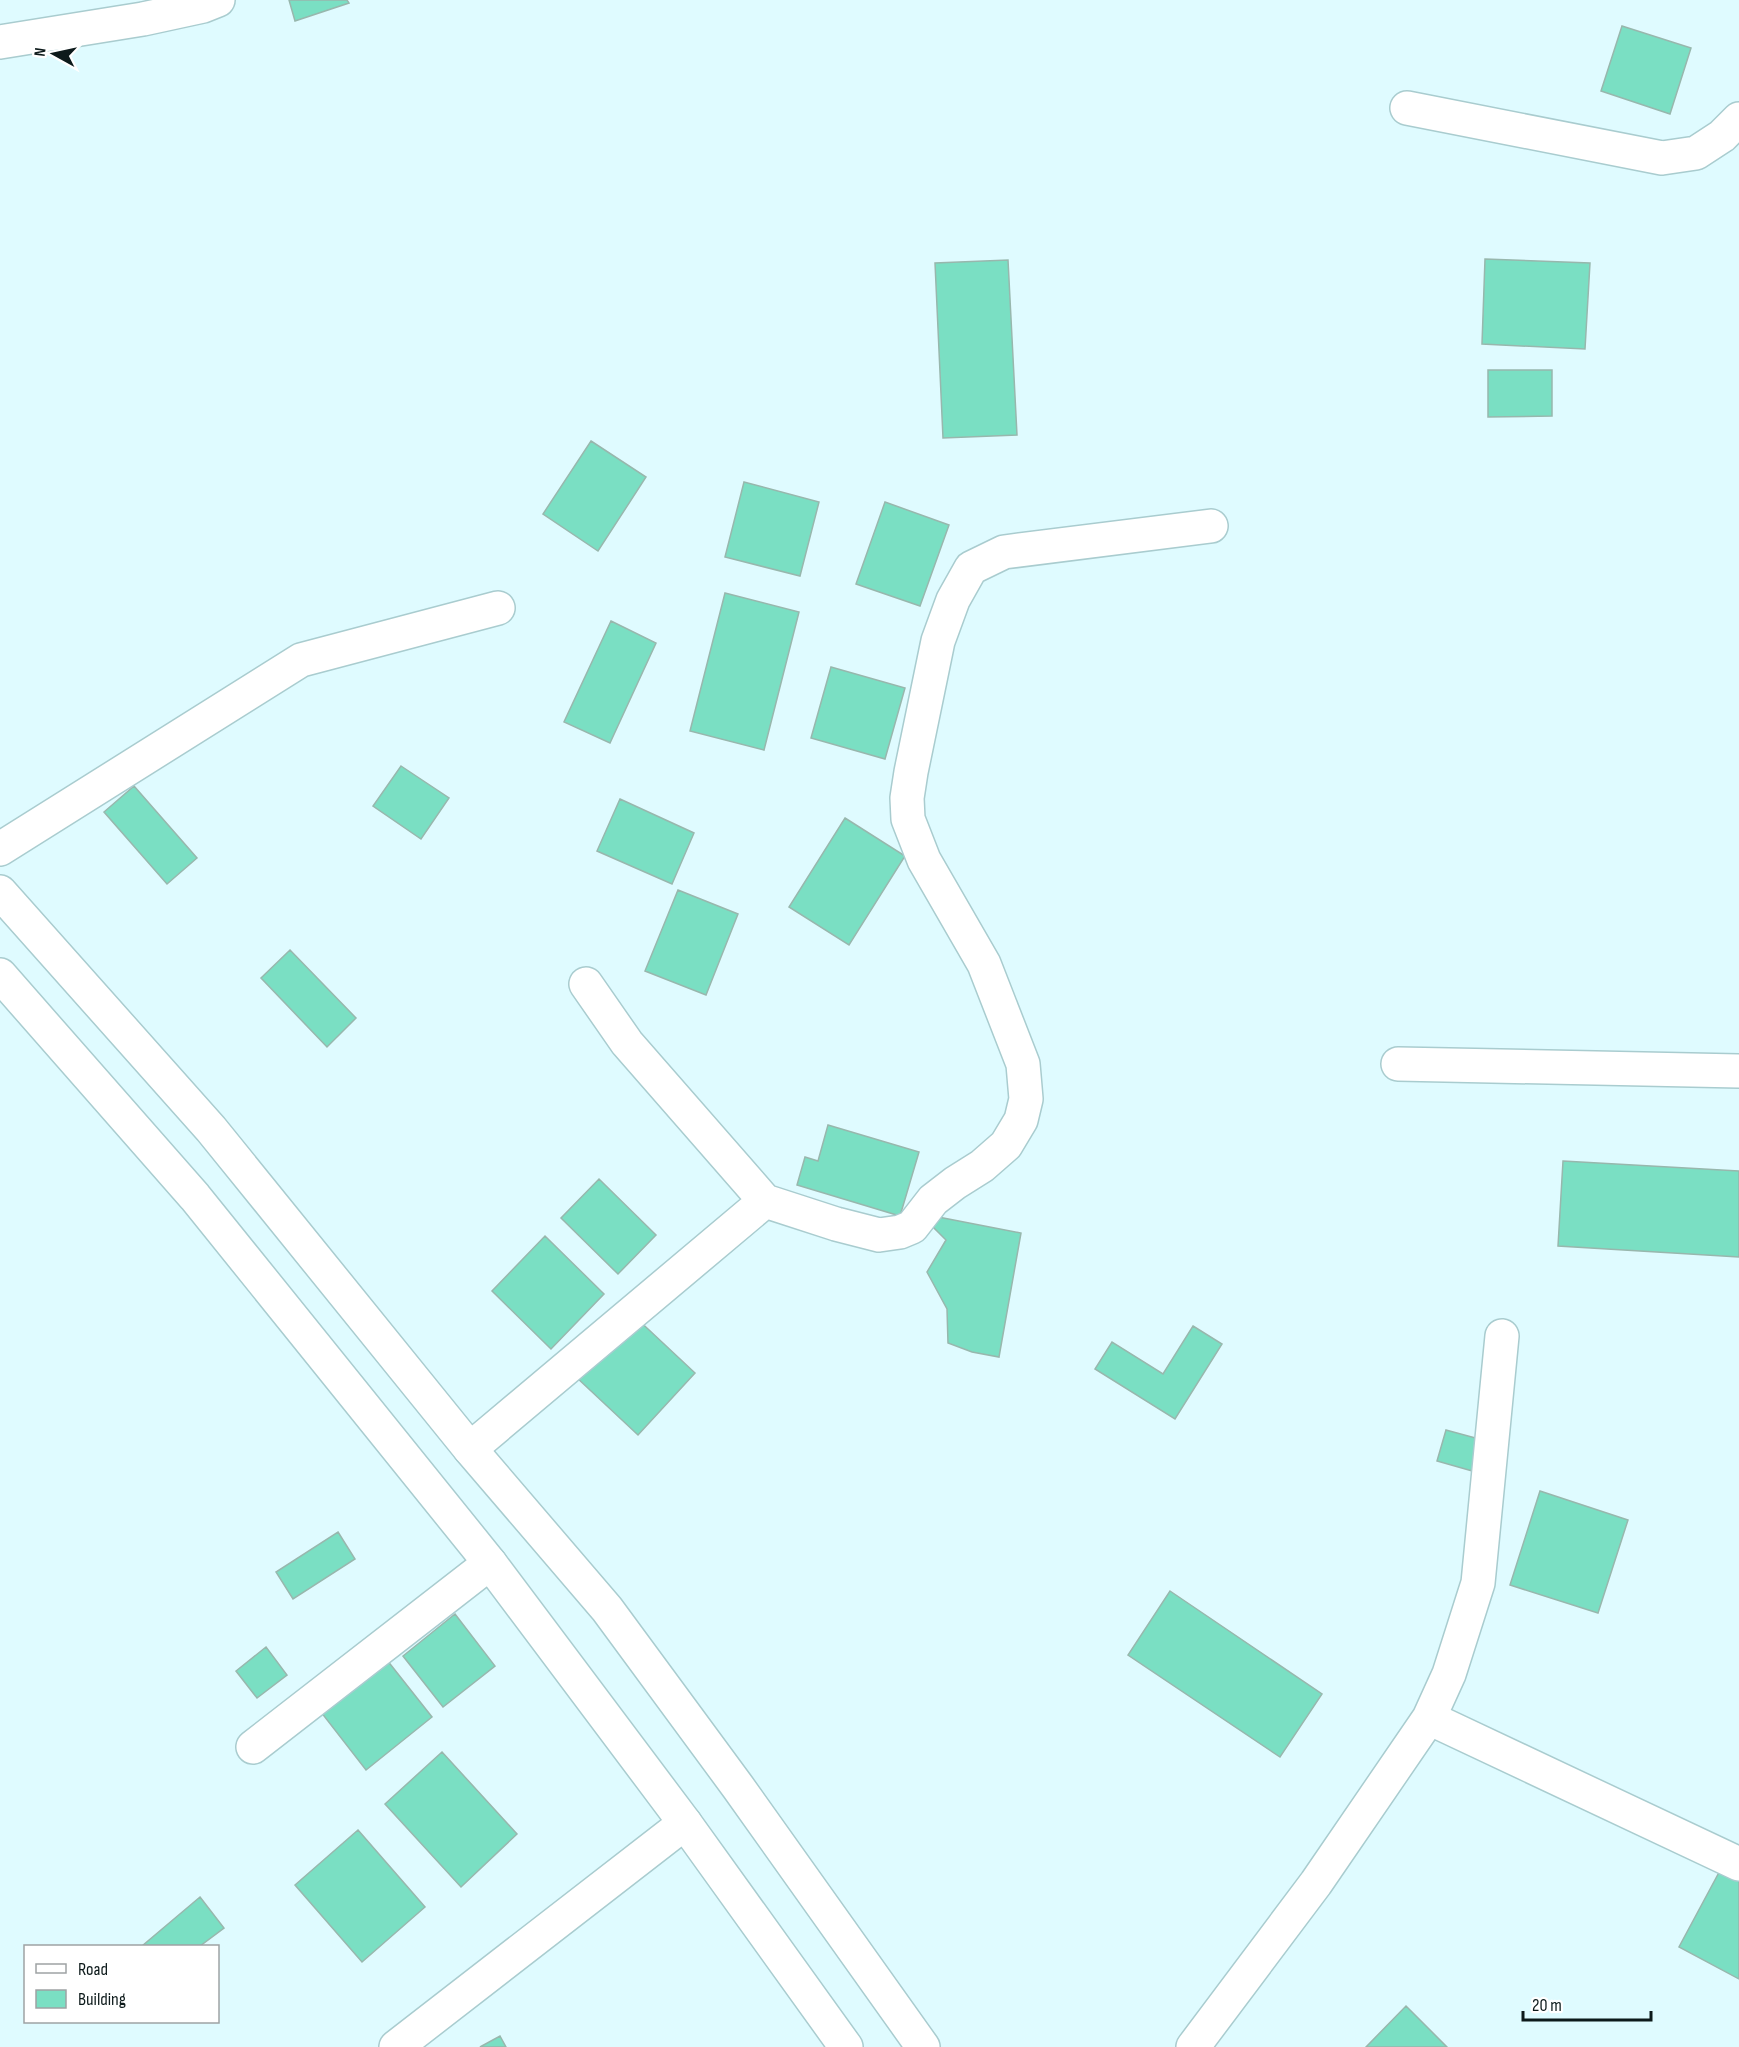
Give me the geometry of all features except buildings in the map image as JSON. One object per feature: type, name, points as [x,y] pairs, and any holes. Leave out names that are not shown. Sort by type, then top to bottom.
[{"type":"street","points":[[0,42],[143,19],[203,6],[218,0]]},
{"type":"street","points":[[1407,108],[1662,158],[1696,153],[1722,136],[1739,119]]},
{"type":"street","points":[[586,984],[627,1043],[765,1201],[879,1235],[900,1232],[912,1227],[933,1200],[982,1166],[1006,1145],[1021,1120],[1026,1099],[1023,1064],[984,964],[924,860],[908,819],[907,798],[911,772],[938,641],[953,600],[972,568],[1004,552],[1211,526]]},
{"type":"street","points":[[0,849],[301,660],[498,608]]},
{"type":"street","points":[[0,892],[211,1129],[470,1449],[607,1609],[738,1787],[923,2047]]},
{"type":"street","points":[[0,975],[195,1197],[490,1563],[684,1823],[846,2047]]},
{"type":"street","points":[[1398,1064],[1739,1071]]},
{"type":"street","points":[[470,1449],[765,1201]]},
{"type":"street","points":[[1193,2047],[1316,1883],[1429,1718],[1449,1674],[1478,1583],[1502,1336]]},
{"type":"street","points":[[253,1747],[490,1563]]},
{"type":"street","points":[[1429,1718],[1739,1864]]},
{"type":"street","points":[[396,2047],[684,1823]]}]
